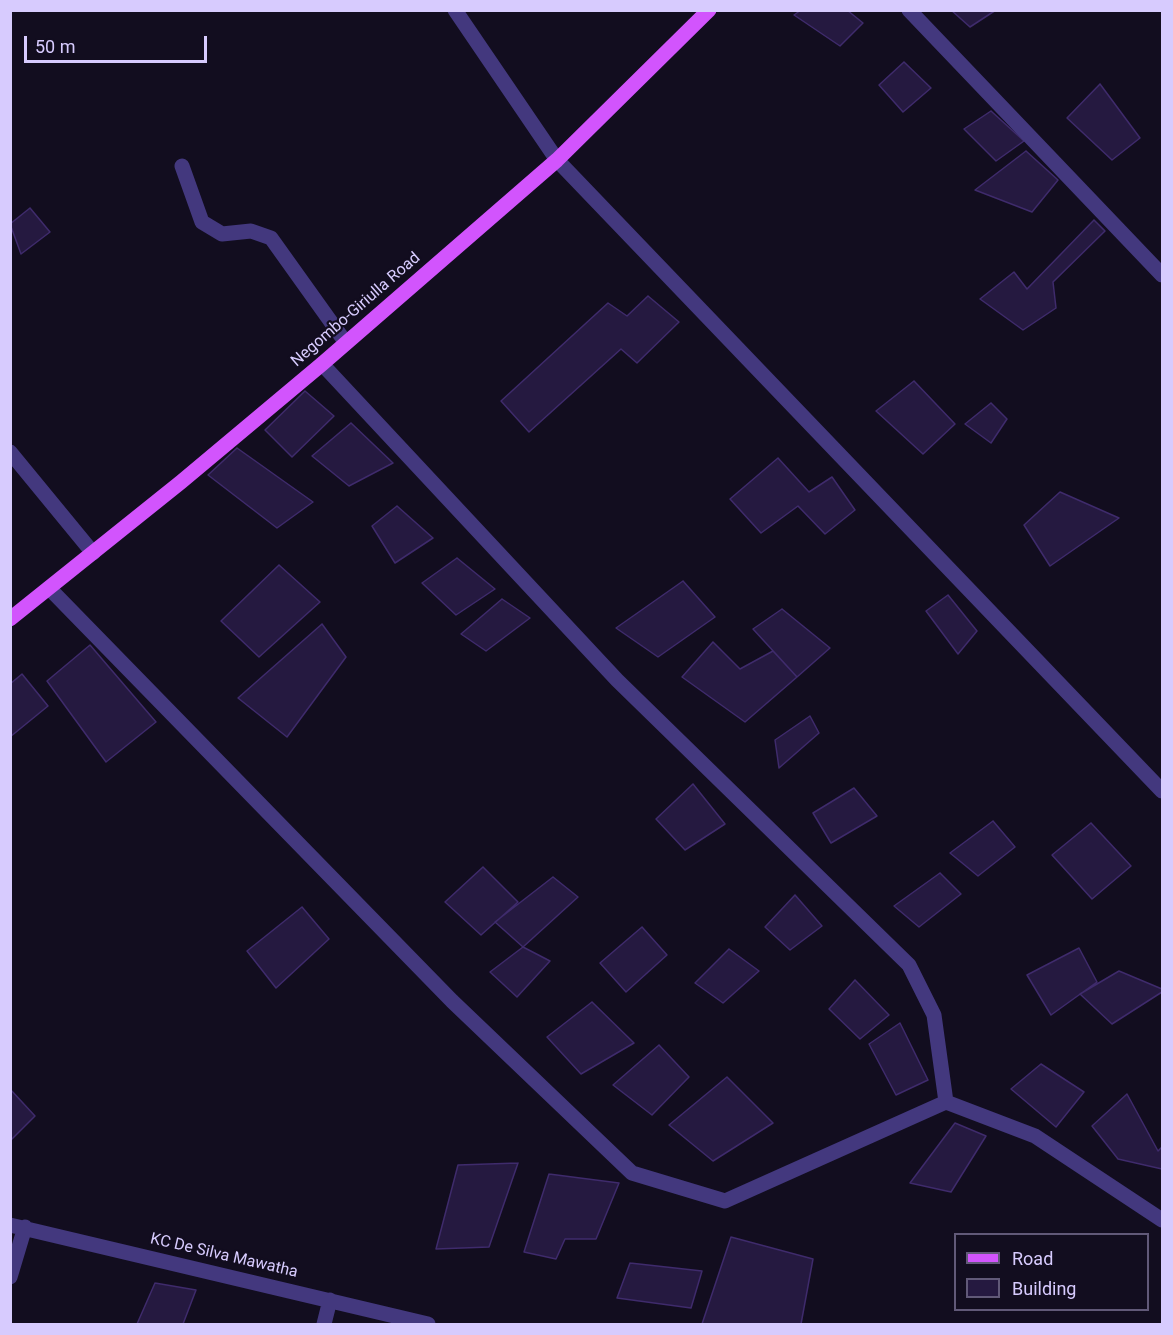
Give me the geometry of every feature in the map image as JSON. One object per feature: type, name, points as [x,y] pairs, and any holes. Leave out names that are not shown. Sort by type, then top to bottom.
[{"type":"main road","name":"Negombo-Giriulla Road","points":[[10,619],[322,364],[557,160],[709,10]]},
{"type":"street","points":[[455,10],[557,160],[1162,791]]},
{"type":"street","points":[[909,10],[1162,275]]},
{"type":"street","points":[[182,166],[202,222],[222,234],[252,231],[271,238],[346,343]]},
{"type":"street","points":[[322,364],[617,680],[909,965],[934,1015],[946,1102]]},
{"type":"street","points":[[10,452],[93,553]]},
{"type":"street","points":[[49,588],[452,1001],[632,1173],[725,1201],[946,1102],[1035,1136],[1162,1220]]},
{"type":"street","points":[[10,1277],[18,1226]]},
{"type":"street","name":"KC De Silva Mawatha","points":[[18,1226],[428,1324]]},
{"type":"street","points":[[324,1324],[330,1300]]},
{"type":"building","points":[[801,10],[847,10],[863,23],[840,46],[794,15]]},
{"type":"building","points":[[951,10],[996,10],[970,27]]},
{"type":"building","points":[[904,62],[931,88],[903,112],[879,85]]},
{"type":"building","points":[[1100,84],[1140,138],[1112,160],[1067,118]]},
{"type":"building","points":[[991,111],[1024,141],[996,161],[964,129]]},
{"type":"building","points":[[1026,151],[1058,180],[1032,212],[975,190]]},
{"type":"building","points":[[30,208],[50,232],[21,254],[10,224]]},
{"type":"building","points":[[1094,220],[1105,231],[1053,282],[1056,308],[1023,330],[980,299],[1014,272],[1027,289]]},
{"type":"building","points":[[648,296],[679,322],[637,363],[621,349],[529,432],[501,401],[608,303],[627,316]]},
{"type":"building","points":[[914,381],[955,424],[923,454],[876,411]]},
{"type":"building","points":[[305,391],[334,416],[292,457],[265,430]]},
{"type":"building","points":[[991,403],[1007,419],[991,443],[965,424]]},
{"type":"building","points":[[351,423],[393,463],[349,486],[312,456]]},
{"type":"building","points":[[237,448],[313,502],[277,528],[208,475]]},
{"type":"building","points":[[778,458],[809,492],[832,477],[855,510],[825,534],[798,506],[761,533],[730,499]]},
{"type":"building","points":[[1060,492],[1119,518],[1050,566],[1024,525]]},
{"type":"building","points":[[397,506],[433,538],[395,563],[372,526]]},
{"type":"building","points":[[457,558],[495,589],[456,615],[422,583]]},
{"type":"building","points":[[279,565],[320,602],[259,657],[221,621]]},
{"type":"building","points":[[683,581],[715,617],[658,657],[616,628]]},
{"type":"building","points":[[948,595],[977,631],[958,654],[926,611]]},
{"type":"building","points":[[502,599],[530,618],[486,651],[461,634]]},
{"type":"building","points":[[782,609],[830,648],[797,677],[753,629]]},
{"type":"building","points":[[322,624],[346,657],[287,737],[238,698]]},
{"type":"building","points":[[713,642],[740,669],[773,651],[797,677],[745,722],[682,677]]},
{"type":"building","points":[[90,645],[156,722],[106,762],[47,681]]},
{"type":"building","points":[[22,674],[48,706],[10,737],[10,684]]},
{"type":"building","points":[[810,716],[819,733],[779,768],[775,740]]},
{"type":"building","points":[[693,784],[725,824],[685,850],[656,819]]},
{"type":"building","points":[[854,788],[877,816],[831,843],[813,813]]},
{"type":"building","points":[[993,821],[1015,847],[978,876],[950,853]]},
{"type":"building","points":[[1091,823],[1131,866],[1092,899],[1052,855]]},
{"type":"building","points":[[483,867],[518,902],[481,935],[445,902]]},
{"type":"building","points":[[940,873],[961,894],[919,927],[894,906]]},
{"type":"building","points":[[553,877],[578,897],[523,947],[495,922]]},
{"type":"building","points":[[795,895],[822,926],[790,950],[765,927]]},
{"type":"building","points":[[302,907],[329,939],[276,988],[247,951]]},
{"type":"building","points":[[642,927],[667,955],[626,992],[600,963]]},
{"type":"building","points":[[523,947],[550,961],[517,997],[490,972]]},
{"type":"building","points":[[1079,948],[1097,982],[1051,1015],[1027,975]]},
{"type":"building","points":[[729,949],[759,971],[723,1003],[695,983]]},
{"type":"building","points":[[1119,971],[1162,989],[1162,992],[1112,1024],[1080,994]]},
{"type":"building","points":[[855,980],[889,1015],[860,1039],[829,1009]]},
{"type":"building","points":[[592,1002],[634,1043],[581,1074],[547,1037]]},
{"type":"building","points":[[900,1023],[928,1080],[896,1095],[869,1044]]},
{"type":"building","points":[[659,1045],[689,1077],[652,1115],[613,1085]]},
{"type":"building","points":[[1041,1064],[1084,1092],[1056,1127],[1011,1089]]},
{"type":"building","points":[[727,1077],[773,1123],[713,1161],[669,1125]]},
{"type":"building","points":[[10,1089],[35,1116],[10,1141]]},
{"type":"building","points":[[1127,1094],[1158,1151],[1162,1147],[1162,1169],[1118,1159],[1092,1126]]},
{"type":"building","points":[[955,1123],[986,1136],[951,1192],[910,1183]]},
{"type":"building","points":[[518,1163],[489,1247],[436,1249],[458,1165]]},
{"type":"building","points":[[549,1174],[619,1183],[596,1239],[565,1239],[556,1259],[524,1252]]},
{"type":"building","points":[[731,1237],[813,1259],[801,1324],[702,1324]]},
{"type":"building","points":[[630,1263],[702,1271],[691,1308],[617,1298]]},
{"type":"building","points":[[155,1283],[196,1290],[183,1324],[137,1324]]}]
